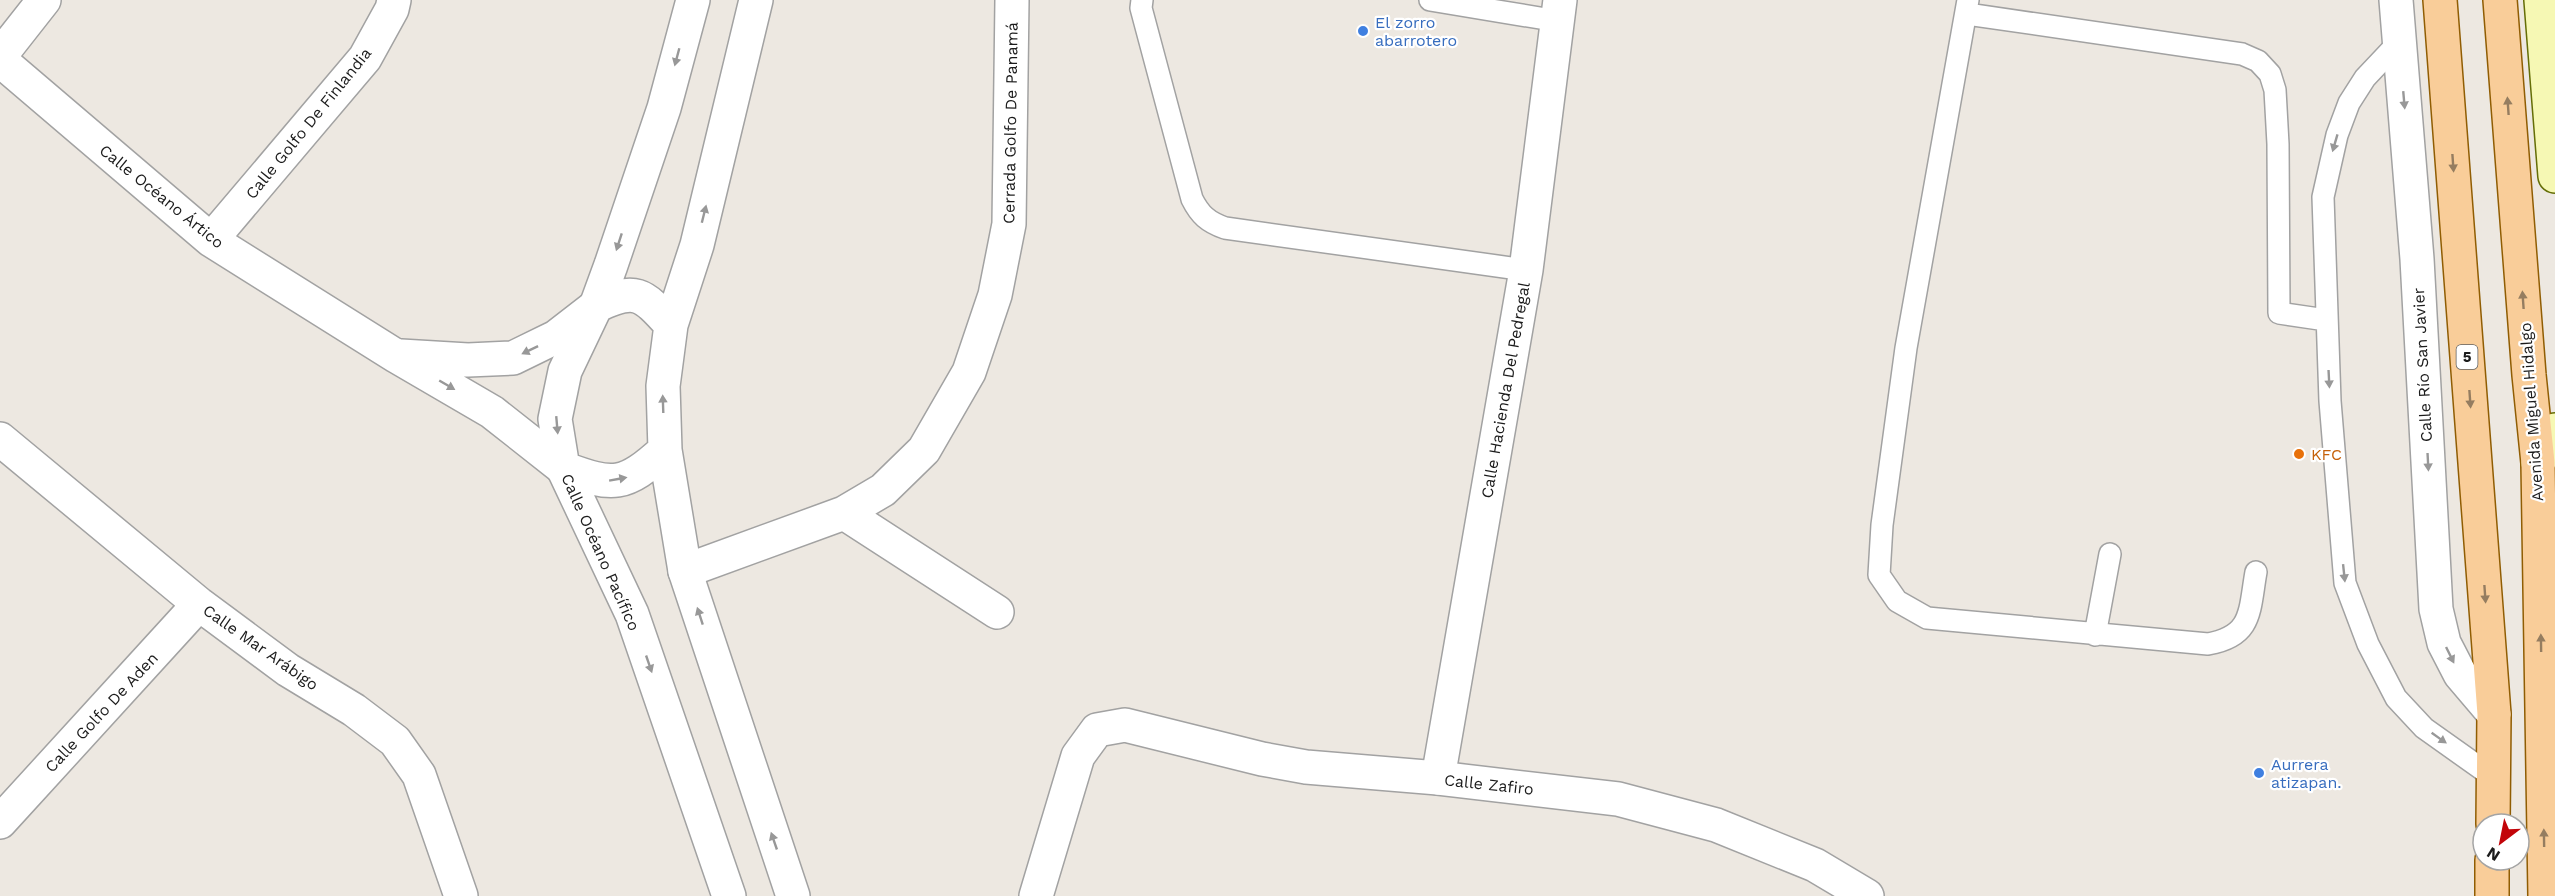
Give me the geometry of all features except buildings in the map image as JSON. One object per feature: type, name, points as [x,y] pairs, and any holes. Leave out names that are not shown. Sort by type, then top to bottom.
[{"type":"main road","name":"5","points":[[2440,0],[2494,714],[2493,812]]},
{"type":"main road","name":"Avenida Miguel Hidalgo","points":[[2500,0],[2538,463],[2545,896]]},
{"type":"main road","points":[[2541,0],[2555,176]]},
{"type":"main road","points":[[2538,463],[2555,430]]},
{"type":"main road","points":[[2492,872],[2492,896]]},
{"type":"street","points":[[0,58],[44,0]]},
{"type":"street","name":"Calle Golfo De Finlandia","points":[[211,240],[365,58],[392,9],[394,0]]},
{"type":"street","name":"Calle Océano Pacífico","points":[[693,0],[664,108],[596,306],[565,371],[555,419],[563,468],[632,614],[729,896]]},
{"type":"street","points":[[756,0],[697,245],[671,325],[663,386],[665,450],[685,572],[793,896]]},
{"type":"street","name":"Cerrada Golfo De Panamá","points":[[685,572],[844,513],[884,490],[924,450],[969,372],[994,295],[1009,224],[1012,0]]},
{"type":"street","name":"Calle Río San Javier","points":[[2396,0],[2417,259],[2436,609],[2444,643],[2460,674],[2494,714]]},
{"type":"street","name":"Calle Hacienda Del Pedregal","points":[[1438,778],[1526,270],[1559,10]]},
{"type":"street","name":"Calle Océano Ártico","points":[[0,58],[211,240],[396,356],[492,412],[563,468]]},
{"type":"street","name":"Calle Océano Ártico","points":[[396,356],[468,360],[513,358],[556,337],[596,306],[621,294],[638,296],[654,306],[671,325]]},
{"type":"street","name":"Calle Mar Arábigo","points":[[0,439],[199,604],[288,670],[354,710],[395,741],[419,775],[461,896]]},
{"type":"street","points":[[563,468],[593,479],[617,482],[641,472],[665,450]]},
{"type":"street","points":[[844,513],[997,612]]},
{"type":"street","name":"Calle Golfo De Aden","points":[[3,812],[199,604]]},
{"type":"street","name":"Calle Zafiro","points":[[1036,896],[1078,756],[1097,730],[1125,725],[1262,759],[1306,767],[1438,778],[1618,799],[1705,822],[1815,865],[1867,896]]},
{"type":"lane","points":[[1142,0],[1142,8],[1192,199],[1199,213],[1210,223],[1225,228],[1526,270]]},
{"type":"lane","points":[[1430,0],[1559,10]]},
{"type":"lane","points":[[2256,572],[2249,613],[2241,630],[2227,641],[2208,644],[1927,618],[1897,601],[1879,575],[1882,525],[1906,348],[1968,7],[2242,54],[2258,61],[2270,74],[2275,90],[2278,144],[2279,313],[2326,320]]},
{"type":"lane","points":[[2399,42],[2365,78],[2349,103],[2328,166],[2323,197],[2326,320],[2345,583],[2368,644],[2396,698],[2424,728],[2493,777]]},
{"type":"lane","points":[[2095,635],[2110,554]]},
{"type":"place","name":"El zorro abarrotero","points":[[1363,31]]},
{"type":"place","name":"KFC","points":[[2299,454]]},
{"type":"place","name":"Aurrera atizapan.","points":[[2259,773]]}]
